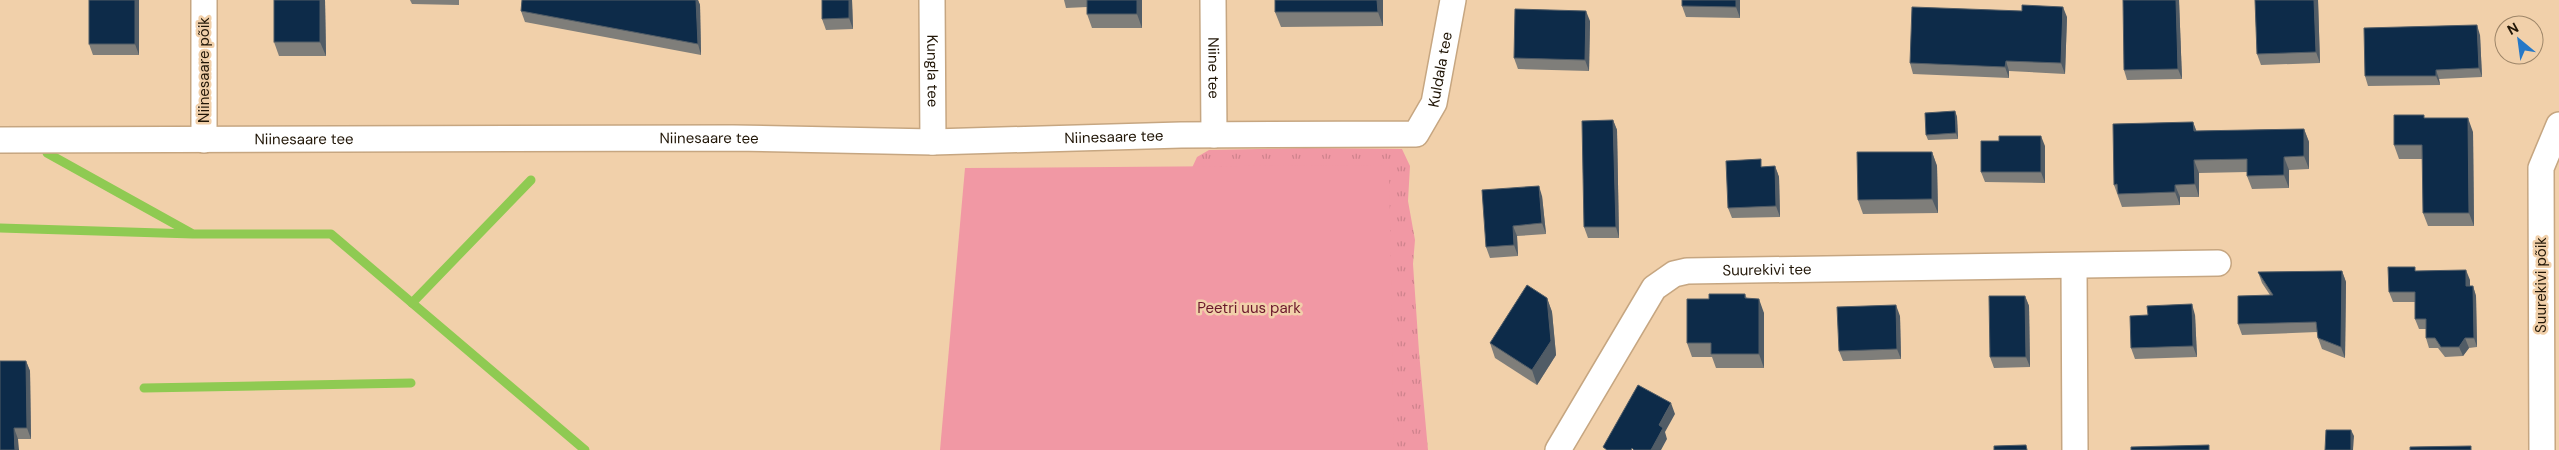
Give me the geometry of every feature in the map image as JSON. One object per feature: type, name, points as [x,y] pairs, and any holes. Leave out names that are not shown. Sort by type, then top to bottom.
[{"type":"street","name":"Niinesaare põik","points":[[204,0],[204,140]]},
{"type":"street","name":"Kungla tee","points":[[932,0],[933,142]]},
{"type":"street","name":"Niine tee","points":[[1213,0],[1214,134]]},
{"type":"street","name":"Kuldala tee","points":[[1416,134],[1434,103],[1453,0]]},
{"type":"street","name":"Suurekivi põik","points":[[2542,450],[2541,168],[2559,125]]},
{"type":"street","name":"Niinesaare tee","points":[[0,140],[733,138],[933,142],[1214,134],[1416,134]]},
{"type":"street","name":"Suurekivi tee","points":[[1558,450],[1654,288],[1674,274],[1687,271],[2074,267],[2218,263]]},
{"type":"street","points":[[2074,267],[2075,450]]},
{"type":"green space","points":[[1305,148],[1402,149],[1410,166],[1408,201],[1415,240],[1413,264],[1428,450],[1387,450],[1191,170],[1197,157],[1209,150]]},
{"type":"green space","name":"Peetri uus park","points":[[1389,165],[1394,450],[940,450],[965,168]]},
{"type":"building","points":[[89,0],[135,0],[135,44],[89,44]]},
{"type":"building","points":[[274,0],[320,0],[320,42],[274,42]]},
{"type":"building","points":[[522,0],[696,0],[698,44],[521,11]]},
{"type":"building","points":[[822,0],[849,0],[849,18],[822,19]]},
{"type":"building","points":[[1087,0],[1137,0],[1137,14],[1087,14]]},
{"type":"building","points":[[1275,0],[1377,0],[1378,12],[1275,12]]},
{"type":"building","points":[[1682,0],[1736,0],[1736,7],[1682,6]]},
{"type":"building","points":[[2123,0],[2176,0],[2178,69],[2124,70]]},
{"type":"building","points":[[2255,0],[2314,0],[2316,52],[2257,54]]},
{"type":"building","points":[[2022,5],[2063,7],[2061,63],[2006,61],[2005,67],[1910,63],[1912,7],[2022,11]]},
{"type":"building","points":[[1515,9],[1586,11],[1585,60],[1514,58]]},
{"type":"building","points":[[2477,25],[2479,68],[2436,70],[2436,76],[2365,76],[2364,28]]},
{"type":"building","points":[[1955,111],[1956,133],[1926,135],[1925,113]]},
{"type":"building","points":[[2394,115],[2424,115],[2424,118],[2468,118],[2469,213],[2423,213],[2422,145],[2394,145]]},
{"type":"building","points":[[1613,120],[1616,227],[1584,227],[1582,121]]},
{"type":"building","points":[[2193,122],[2194,131],[2304,129],[2304,156],[2284,157],[2284,175],[2247,176],[2247,159],[2194,160],[2195,184],[2175,185],[2175,192],[2118,194],[2117,184],[2114,185],[2113,124]]},
{"type":"building","points":[[1999,136],[2041,136],[2041,172],[1981,172],[1981,141],[1999,141]]},
{"type":"building","points":[[1857,152],[1932,152],[1932,199],[1858,200]]},
{"type":"building","points":[[1761,159],[1761,167],[1775,166],[1776,206],[1728,208],[1726,161]]},
{"type":"building","points":[[1539,186],[1542,223],[1513,226],[1514,245],[1486,247],[1482,190]]},
{"type":"building","points":[[2388,267],[2415,267],[2415,271],[2466,270],[2466,286],[2473,286],[2474,338],[2465,338],[2459,347],[2441,347],[2435,338],[2426,338],[2426,319],[2415,319],[2415,292],[2389,292]]},
{"type":"building","points":[[2342,271],[2341,347],[2318,338],[2316,322],[2238,324],[2238,296],[2273,295],[2258,272]]},
{"type":"building","points":[[1527,285],[1547,298],[1551,341],[1532,370],[1490,343]]},
{"type":"building","points":[[1709,294],[1745,294],[1745,298],[1759,299],[1759,354],[1711,354],[1711,343],[1687,343],[1687,299],[1709,299]]},
{"type":"building","points":[[1989,296],[2025,296],[2026,357],[1990,357]]},
{"type":"building","points":[[2192,304],[2193,346],[2131,348],[2130,316],[2148,315],[2147,306]]},
{"type":"building","points":[[1896,305],[1897,349],[1839,351],[1837,307]]},
{"type":"building","points":[[0,361],[26,361],[27,428],[14,428],[15,450],[0,450]]},
{"type":"building","points":[[1638,385],[1671,403],[1659,425],[1663,428],[1651,450],[1634,450],[1632,448],[1631,450],[1607,450],[1603,447]]},
{"type":"building","points":[[2326,430],[2351,430],[2351,450],[2325,450]]},
{"type":"building","points":[[2026,445],[2027,450],[1994,450],[1994,446]]},
{"type":"building","points":[[2209,445],[2209,450],[2131,450],[2131,447]]},
{"type":"building","points":[[2471,446],[2471,450],[2410,450],[2410,447]]},
{"type":"waterway","points":[[47,153],[191,233]]},
{"type":"waterway","points":[[412,303],[531,180]]},
{"type":"waterway","points":[[0,228],[193,234],[331,234],[585,450]]},
{"type":"waterway","points":[[144,388],[411,383]]}]
